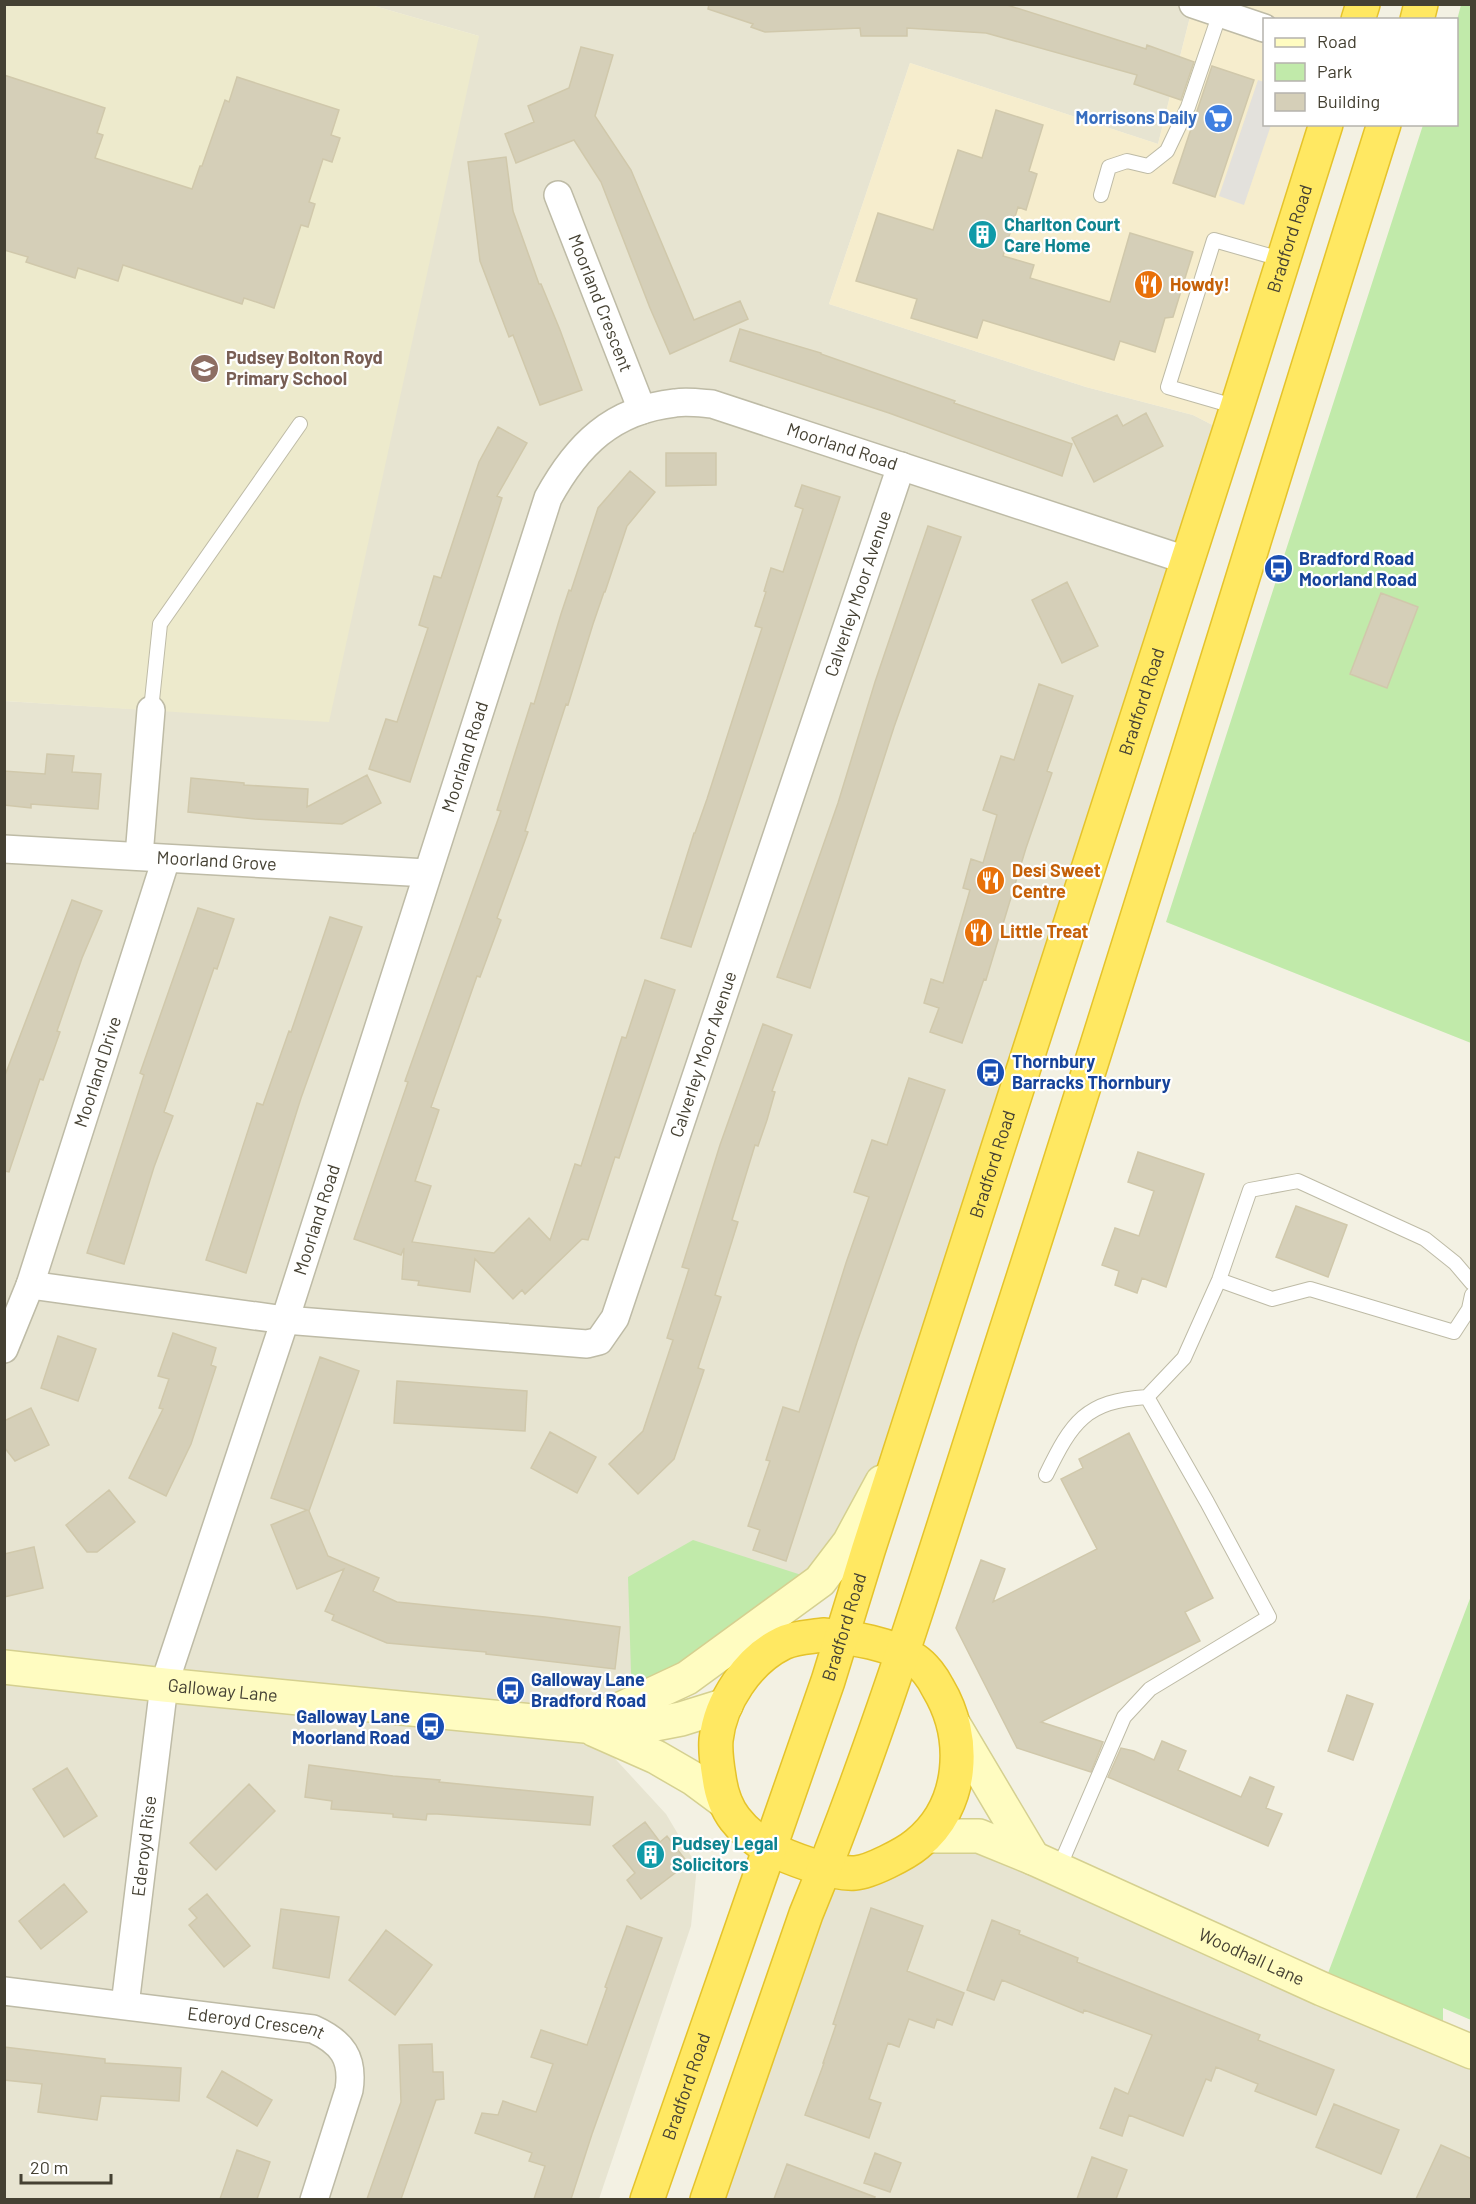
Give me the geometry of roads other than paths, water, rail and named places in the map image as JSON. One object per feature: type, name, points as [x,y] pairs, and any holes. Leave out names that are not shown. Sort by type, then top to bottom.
[{"type":"highway","name":"Bradford Road","points":[[647,2199],[842,1637],[1325,126]]},
{"type":"highway","points":[[707,2199],[776,1996],[825,1869],[903,1653],[1088,1079],[1383,126]]},
{"type":"highway","points":[[823,1635],[842,1637],[903,1653],[917,1661],[934,1681],[946,1701],[954,1725],[958,1752],[956,1779],[950,1799],[927,1836],[907,1852],[857,1873],[825,1869],[769,1850],[750,1836],[724,1802],[716,1762],[719,1723],[726,1705],[750,1670],[765,1655],[784,1642],[803,1637],[823,1635]]},
{"type":"main road","points":[[585,1726],[687,1678],[820,1581],[849,1543],[903,1445]]},
{"type":"main road","name":"Galloway Lane","points":[[4,1667],[585,1726],[650,1725],[700,1714],[726,1705]]},
{"type":"main road","points":[[954,1725],[1046,1864]]},
{"type":"main road","name":"Galloway Lane","points":[[585,1726],[656,1757],[694,1779],[724,1802]]},
{"type":"main road","name":"Woodhall Lane","points":[[927,1836],[979,1836],[1322,1989],[1472,2052]]},
{"type":"street","points":[[1193,4],[1263,28]]},
{"type":"street","name":"Moorland Crescent","points":[[558,195],[642,410]]},
{"type":"street","name":"Moorland Road","points":[[164,1685],[285,1320],[548,498],[563,470],[588,440],[616,421],[642,410],[676,402],[712,404],[1186,560]]},
{"type":"street","name":"Calverley Moor Avenue","points":[[285,1320],[587,1344],[599,1341],[608,1330],[615,1318],[901,466]]},
{"type":"street","points":[[139,856],[151,710]]},
{"type":"street","name":"Moorland Grove","points":[[4,849],[427,873]]},
{"type":"street","name":"Moorland Drive","points":[[4,1349],[30,1285],[166,859]]},
{"type":"street","points":[[30,1285],[285,1320]]},
{"type":"street","name":"Ederoyd Rise","points":[[125,2006],[164,1685]]},
{"type":"street","name":"Ederoyd Crescent","points":[[4,1991],[313,2029],[329,2037],[341,2048],[349,2062],[351,2076],[349,2090],[314,2199]]},
{"type":"lane","points":[[1101,195],[1109,167],[1127,161],[1148,166],[1167,151],[1188,107],[1220,13]]},
{"type":"lane","points":[[1237,407],[1168,387],[1214,240],[1284,260]]},
{"type":"lane","points":[[151,710],[160,624],[300,424]]},
{"type":"lane","points":[[1046,1475],[1062,1443],[1079,1420],[1097,1407],[1121,1399],[1147,1397],[1185,1358],[1219,1280],[1250,1190],[1298,1180],[1425,1239],[1455,1263],[1472,1283]]},
{"type":"lane","points":[[1219,1280],[1272,1299],[1310,1290],[1455,1332],[1469,1309],[1472,1295]]},
{"type":"lane","points":[[1046,1864],[1124,1717],[1150,1689],[1269,1617],[1147,1397]]},
{"type":"place","name":"Morrisons Daily","points":[[1218,118]]},
{"type":"place","name":"Charlton Court Care Home","points":[[983,235]]},
{"type":"place","name":"Howdy!","points":[[1149,285]]},
{"type":"place","name":"Pudsey Bolton Royd Primary School","points":[[205,368]]},
{"type":"place","name":"Bradford Road Moorland Road","points":[[1278,569]]},
{"type":"place","name":"Desi Sweet Centre","points":[[991,881]]},
{"type":"place","name":"Little Treat","points":[[979,932]]},
{"type":"place","name":"Thornbury Barracks Thornbury","points":[[991,1072]]},
{"type":"place","name":"Galloway Lane Bradford Road","points":[[510,1690]]},
{"type":"place","name":"Galloway Lane Moorland Road","points":[[431,1727]]},
{"type":"place","name":"Pudsey Legal Solicitors","points":[[651,1854]]}]
